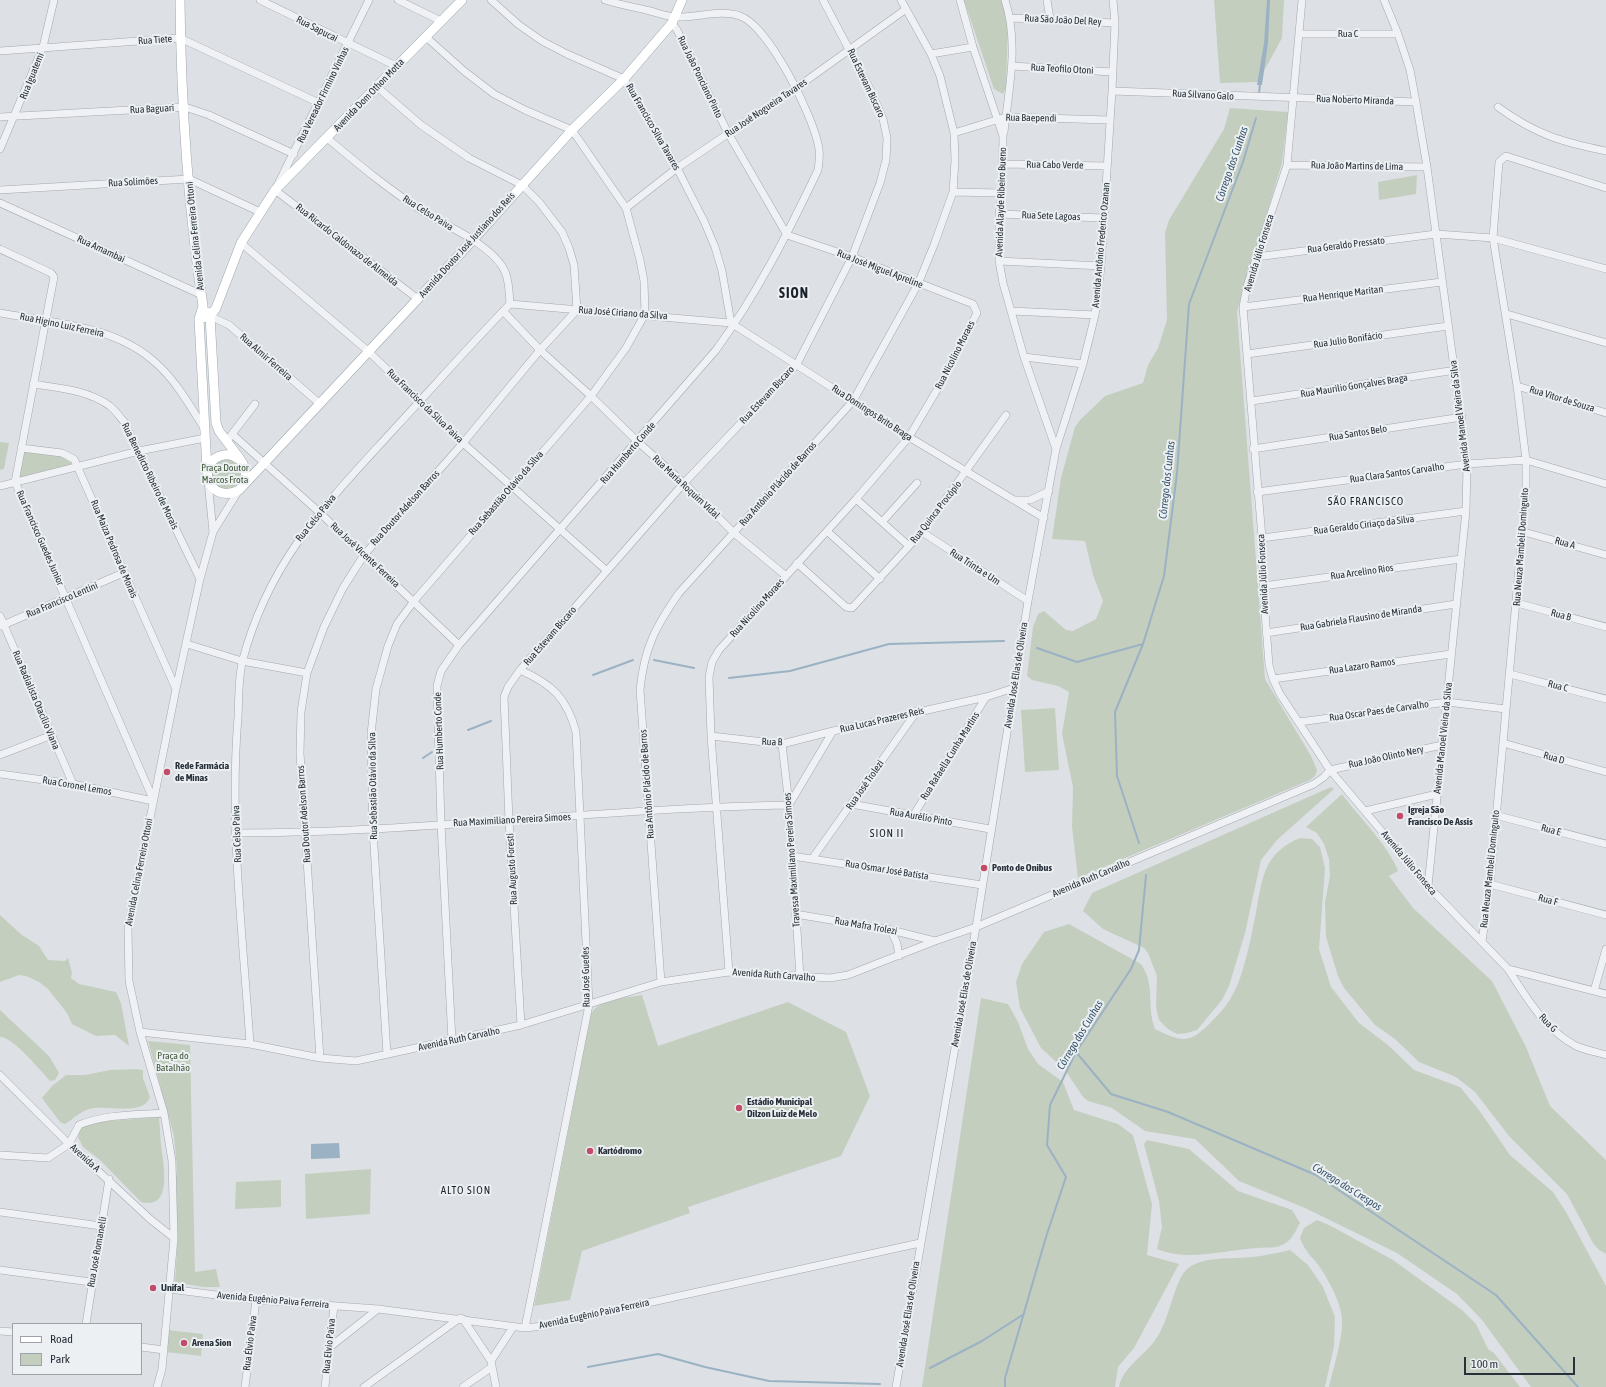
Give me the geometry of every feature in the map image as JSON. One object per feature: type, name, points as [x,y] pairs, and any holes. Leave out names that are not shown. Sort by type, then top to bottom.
[{"type":"main road","name":"Avenida Celina Ferreira Ottoni","points":[[180,0],[180,38],[189,179],[203,306],[199,319],[207,475]]},
{"type":"main road","name":"Avenida Dom Othon Motta","points":[[210,316],[216,308],[241,243],[260,212],[276,190],[376,86],[462,0]]},
{"type":"main road","name":"Avenida Doutor José Justiano dos Reis","points":[[241,487],[472,241],[572,130],[624,79],[674,20],[682,0]]},
{"type":"main road","points":[[203,306],[210,316],[215,415],[220,431],[229,438],[246,468],[246,476],[241,487],[232,493],[224,494],[211,486],[207,475],[210,463],[217,457],[226,454],[234,456],[242,462]]},
{"type":"main road","points":[[199,319],[210,316]]},
{"type":"street","name":"Rua Iguatemi","points":[[0,148],[44,47],[54,0]]},
{"type":"street","name":"Rua Sapucai","points":[[260,0],[396,66]]},
{"type":"street","name":"Rua Vereador Firmino Vinhas","points":[[276,190],[369,0]]},
{"type":"street","points":[[398,0],[441,21]]},
{"type":"street","name":"Rua Francisco Silva Tavares","points":[[490,0],[519,25],[542,41],[567,54],[624,79],[677,168],[715,247],[722,271],[733,324]]},
{"type":"street","name":"Rua Humberto Conde","points":[[452,1041],[441,824],[438,686],[441,671],[445,663],[459,645],[638,442],[716,350],[787,235],[818,170],[820,160],[819,148],[812,126],[796,88],[770,45],[751,22],[740,16],[727,14],[674,20],[606,0]]},
{"type":"street","name":"Rua Estevam Biscaro","points":[[520,670],[684,483],[797,364],[852,257],[880,182],[886,160],[887,138],[883,119],[871,91],[850,48],[823,0]]},
{"type":"street","name":"Rua Antônio Plácido de Barros","points":[[661,982],[640,690],[642,666],[650,641],[661,619],[679,592],[853,401],[918,284],[953,192],[955,160],[954,132],[947,97],[931,54],[901,0]]},
{"type":"street","name":"Avenida Alayde Ribeiro Bueno","points":[[960,0],[973,47],[1004,136],[1004,164],[999,214],[999,261],[1003,283],[1024,358],[1056,449]]},
{"type":"street","points":[[1004,136],[1012,66],[1011,18],[1005,0]]},
{"type":"street","points":[[1047,0],[1050,19]]},
{"type":"street","name":"Avenida Antônio Frederico Ozanan","points":[[1028,601],[1056,449],[1083,364],[1095,315],[1101,266],[1112,91],[1115,23],[1113,0]]},
{"type":"street","name":"Avenida Júlio Fonseca","points":[[1302,0],[1287,165],[1247,286],[1243,307],[1252,401],[1253,449],[1262,538],[1262,586],[1269,665],[1273,679],[1280,694],[1330,770],[1428,886],[1508,968]]},
{"type":"street","name":"Avenida Manoel Vieira da Silva","points":[[1384,0],[1398,34],[1410,70],[1416,102],[1427,167],[1448,326],[1456,370],[1467,464],[1466,511],[1428,886]]},
{"type":"street","name":"Rua José Nogueira Tavares","points":[[626,208],[677,168],[796,88],[906,8]]},
{"type":"street","name":"Rua São João Del Rey","points":[[1011,18],[1115,23]]},
{"type":"street","name":"Rua João Ponciano Pinto","points":[[674,20],[677,30],[728,133],[787,235]]},
{"type":"street","name":"Rua C","points":[[1299,34],[1398,34]]},
{"type":"street","points":[[426,37],[464,71],[494,94],[525,110],[572,130],[626,208],[644,281],[645,314]]},
{"type":"street","name":"Rua Tiete","points":[[0,51],[180,38],[319,103]]},
{"type":"street","points":[[931,54],[973,47]]},
{"type":"street","name":"Rua Teofilo Otoni","points":[[1012,66],[1112,72]]},
{"type":"street","points":[[376,86],[421,125],[469,158],[522,185],[539,202],[562,232],[574,265],[577,310]]},
{"type":"street","name":"Rua Silvano Galo","points":[[1112,91],[1294,98]]},
{"type":"street","name":"Rua Noberto Miranda","points":[[1294,98],[1416,102]]},
{"type":"street","name":"Rua Baguari","points":[[0,117],[185,107],[209,115],[294,154]]},
{"type":"street","points":[[1498,107],[1534,131],[1555,139],[1606,150]]},
{"type":"street","name":"Rua Baependi","points":[[954,132],[998,118],[1006,117],[1110,120]]},
{"type":"street","name":"Rua Celso Paiva","points":[[250,1044],[235,833],[236,742],[242,661],[257,617],[272,582],[289,552],[319,512],[510,304],[509,286],[502,266],[492,255],[411,204],[326,138]]},
{"type":"street","name":"Rua Neuza Mambeli Dominguito","points":[[1482,942],[1490,884],[1495,815],[1524,532],[1526,492],[1526,460],[1517,386],[1493,238],[1499,162],[1506,156],[1606,188]]},
{"type":"street","name":"Rua Cabo Verde","points":[[1004,164],[1107,166]]},
{"type":"street","name":"Rua João Martins de Lima","points":[[1287,165],[1427,167]]},
{"type":"street","name":"Rua Solimões","points":[[0,190],[189,179],[260,212]]},
{"type":"street","name":"Rua Ricardo Caldonazo de Almeida","points":[[276,190],[418,299]]},
{"type":"street","points":[[953,192],[1002,194]]},
{"type":"street","name":"Rua Amambai","points":[[0,203],[202,295]]},
{"type":"street","name":"Rua Sete Lagoas","points":[[999,214],[1103,218]]},
{"type":"street","name":"Rua Geraldo Pressato","points":[[1256,257],[1436,234],[1493,238],[1606,269]]},
{"type":"street","name":"Rua José Miguel Apreline","points":[[787,235],[852,257],[918,284],[973,304]]},
{"type":"street","name":"Rua Francisco da Silva Paiva","points":[[241,243],[368,351],[463,443],[607,571]]},
{"type":"street","name":"Rua Francisco Guedes Junior","points":[[0,250],[53,275],[54,280],[15,482],[67,598],[153,800]]},
{"type":"street","points":[[999,261],[1101,266]]},
{"type":"street","name":"Rua Henrique Maritan","points":[[1243,307],[1442,282]]},
{"type":"street","name":"Rua José Ciriano da Silva","points":[[510,304],[645,314],[733,324]]},
{"type":"street","name":"Rua Nicolino Moraes","points":[[729,972],[711,736],[709,677],[712,662],[719,650],[910,437],[937,390],[977,314],[973,304]]},
{"type":"street","name":"Rua Doutor Adelson Barros","points":[[320,1058],[300,753],[301,712],[308,673],[324,627],[343,588],[364,555],[463,443],[540,350],[577,310]]},
{"type":"street","name":"Rua Maria Roquim Vidal","points":[[503,311],[540,350],[684,483],[734,533],[786,576]]},
{"type":"street","points":[[1012,311],[1095,315]]},
{"type":"street","name":"Rua Higino Luiz Ferreira","points":[[0,313],[96,331],[121,339],[138,348],[158,364],[179,390],[204,428]]},
{"type":"street","name":"Rua Sebastião Otávio da Silva","points":[[387,1054],[373,830],[371,734],[376,689],[388,646],[397,624],[414,601],[591,396],[626,348],[645,314]]},
{"type":"street","points":[[1506,314],[1606,343]]},
{"type":"street","name":"Rua Almir Ferreira","points":[[210,316],[228,325],[319,403]]},
{"type":"street","name":"Rua Domingos Brito Braga","points":[[733,324],[910,437],[1011,500],[1044,518]]},
{"type":"street","name":"Rua Julio Bonifácio","points":[[1247,354],[1448,326]]},
{"type":"street","points":[[1024,358],[1083,364]]},
{"type":"street","name":"Rua Maurilio Gonçalves Braga","points":[[1252,401],[1456,370]]},
{"type":"street","name":"Rua Benedicto Ribeiro de Morais","points":[[33,384],[70,390],[93,396],[110,406],[124,422],[200,579]]},
{"type":"street","name":"Rua Vitor de Souza","points":[[1517,386],[1606,413]]},
{"type":"street","points":[[229,438],[255,404]]},
{"type":"street","name":"Rua Quinca Procópio","points":[[797,564],[846,606],[852,608],[922,532],[967,472],[1006,415]]},
{"type":"street","name":"Rua Santos Belo","points":[[1253,449],[1462,417]]},
{"type":"street","points":[[0,486],[139,451],[205,438]]},
{"type":"street","name":"Rua José Vicente Ferreira","points":[[229,438],[264,462],[414,601],[459,645]]},
{"type":"street","name":"Rua Maiza Pedrosa de Morais","points":[[21,448],[69,455],[74,459],[123,573],[176,689]]},
{"type":"street","name":"Rua Clara Santos Carvalho","points":[[1257,492],[1467,464],[1526,460],[1606,484]]},
{"type":"street","name":"Avenida Celina Ferreira Ottoni","points":[[157,1387],[162,1369],[174,1238],[172,1161],[164,1113],[140,1032],[129,981],[128,928],[176,689],[200,579],[213,532],[207,475]]},
{"type":"street","points":[[882,522],[917,484]]},
{"type":"street","name":"Avenida Doutor José Justiano dos Reis","points":[[213,532],[241,487]]},
{"type":"street","points":[[1011,500],[1030,500],[1049,491]]},
{"type":"street","points":[[856,499],[909,546]]},
{"type":"street","name":"Rua Geraldo Ciriaço da Silva","points":[[1262,538],[1466,511]]},
{"type":"street","points":[[827,531],[880,579]]},
{"type":"street","name":"Rua Trinta e Um","points":[[922,532],[1028,601]]},
{"type":"street","name":"Rua A","points":[[1524,532],[1606,554]]},
{"type":"street","name":"Rua Arcelino Rios","points":[[1262,586],[1461,559]]},
{"type":"street","name":"Rua Francisco Lentini","points":[[2,625],[123,573]]},
{"type":"street","name":"Avenida José Elias de Oliveira","points":[[896,1387],[976,927],[990,829],[1028,601]]},
{"type":"street","name":"Rua B","points":[[1517,603],[1606,627]]},
{"type":"street","name":"Rua Gabriela Flausino de Miranda","points":[[1266,633],[1456,604]]},
{"type":"street","name":"Rua Radialista Otacílio Viana","points":[[0,616],[2,625],[52,734],[73,784]]},
{"type":"street","points":[[187,644],[242,661],[308,673]]},
{"type":"street","name":"Rua Lazaro Ramos","points":[[1273,679],[1451,654]]},
{"type":"street","name":"Rua José Guedes","points":[[520,670],[549,686],[563,700],[571,714],[576,732],[589,1004],[525,1328]]},
{"type":"street","name":"Rua Augusto Foresti","points":[[520,670],[508,687],[504,697],[509,820],[521,1025]]},
{"type":"street","name":"Rua C","points":[[1510,674],[1606,699]]},
{"type":"street","name":"Rua Lucas Prazeres Reis","points":[[789,804],[833,731],[917,711],[986,697],[1014,688]]},
{"type":"street","name":"Rua Rafaella Cunha Martins","points":[[913,816],[986,697]]},
{"type":"street","name":"Rua Oscar Paes de Carvalho","points":[[1299,722],[1447,702],[1506,709]]},
{"type":"street","name":"Rua José Trolezi","points":[[812,858],[917,711]]},
{"type":"street","name":"Rua B","points":[[711,736],[782,744],[833,731]]},
{"type":"street","points":[[0,755],[52,734]]},
{"type":"street","name":"Rua D","points":[[1502,743],[1606,772]]},
{"type":"street","name":"Travessa Maximiliano Pereira Simoes","points":[[782,744],[789,804],[800,977]]},
{"type":"street","name":"Rua João Olinto Nery","points":[[1330,770],[1442,745]]},
{"type":"street","name":"Avenida Ruth Carvalho","points":[[140,1032],[250,1044],[320,1058],[356,1061],[521,1025],[661,982],[729,972],[830,978],[848,975],[935,941],[976,927],[1314,784],[1330,770]]},
{"type":"street","name":"Rua Coronel Lemos","points":[[0,774],[73,784],[153,800]]},
{"type":"street","points":[[1366,811],[1437,794]]},
{"type":"street","name":"Rua Maximiliano Pereira Simoes","points":[[235,833],[305,833],[373,830],[441,824],[717,806],[789,804]]},
{"type":"street","name":"Rua Aurélio Pinto","points":[[851,804],[990,829]]},
{"type":"street","name":"Rua E","points":[[1495,815],[1606,844]]},
{"type":"street","name":"Rua Osmar José Batista","points":[[792,856],[982,885]]},
{"type":"street","name":"Rua F","points":[[1490,884],[1606,915]]},
{"type":"street","name":"Rua Mafra Trolezi","points":[[795,914],[891,930],[935,941]]},
{"type":"street","points":[[891,930],[897,944],[899,956]]},
{"type":"street","points":[[1594,991],[1606,949]]},
{"type":"street","points":[[1508,968],[1606,994]]},
{"type":"street","name":"Rua G","points":[[1508,968],[1529,1002],[1549,1026],[1564,1039],[1578,1047],[1606,1054]]},
{"type":"street","name":"Avenida A","points":[[0,1075],[69,1144],[150,1219],[174,1238]]},
{"type":"street","points":[[0,1155],[48,1158],[69,1144],[79,1125],[110,1116],[164,1113]]},
{"type":"street","name":"Rua José Romanelli","points":[[86,1323],[91,1282],[108,1179]]},
{"type":"street","points":[[0,1212],[101,1226]]},
{"type":"street","name":"Avenida Eugênio Paiva Ferreira","points":[[169,1289],[256,1300],[378,1309],[525,1328],[543,1326],[920,1244]]},
{"type":"street","points":[[0,1270],[91,1282]]},
{"type":"street","name":"Rua Élvio Paiva","points":[[245,1387],[256,1300]]},
{"type":"street","name":"Rua Elvio Paiva","points":[[325,1387],[334,1306]]},
{"type":"street","points":[[330,1347],[378,1309]]},
{"type":"street","points":[[364,1387],[462,1319],[492,1364],[496,1387]]},
{"type":"street","points":[[463,1387],[492,1364],[513,1327]]},
{"type":"street","points":[[0,1330],[12,1332]]},
{"type":"street","points":[[142,1347],[164,1350]]},
{"type":"street","points":[[160,1387],[162,1369]]},
{"type":"green space","points":[[964,0],[1002,0],[1008,25],[1006,88],[1003,94],[994,89]]},
{"type":"green space","points":[[1214,0],[1284,0],[1282,38],[1258,82],[1220,83]]},
{"type":"green space","points":[[1230,108],[1288,112],[1282,163],[1237,312],[1265,679],[1311,756],[1317,770],[1315,776],[1310,780],[1078,878],[1072,827],[1073,787],[1062,734],[1069,692],[1058,686],[1032,680],[1027,676],[1033,627],[1038,614],[1044,611],[1066,630],[1073,631],[1096,619],[1103,601],[1093,575],[1085,541],[1052,539],[1061,478],[1075,427],[1080,420],[1105,396],[1143,383],[1148,365],[1158,348],[1167,320],[1165,233],[1169,220],[1224,129]]},
{"type":"green space","points":[[1417,175],[1416,194],[1379,200],[1378,182]]},
{"type":"green space","points":[[0,442],[9,443],[4,469],[0,470]]},
{"type":"green space","points":[[24,450],[62,457],[76,466],[19,480]]},
{"type":"green space","name":"Praça Doutor Marcos Frota","points":[[226,459],[237,463],[241,474],[237,485],[226,489],[215,485],[211,474],[215,463]]},
{"type":"green space","points":[[1055,708],[1059,770],[1025,772],[1021,710]]},
{"type":"green space","points":[[1331,787],[1334,789],[1277,840],[1261,860],[1245,933],[1229,986],[1222,1000],[1197,1030],[1177,1034],[1168,1029],[1159,1020],[1156,1007],[1157,976],[1148,953],[1144,948],[1103,929],[1083,911],[1092,893]]},
{"type":"green space","points":[[1342,794],[1381,841],[1394,861],[1398,871],[1389,876],[1413,908],[1492,981],[1526,1047],[1550,1106],[1606,1160],[1606,1254],[1599,1250],[1593,1243],[1567,1194],[1509,1136],[1475,1092],[1456,1077],[1419,1062],[1395,1039],[1375,1025],[1344,988],[1338,976],[1326,937],[1325,902],[1330,876],[1329,859],[1324,844],[1317,833],[1306,827]]},
{"type":"green space","points":[[1300,838],[1312,839],[1320,847],[1325,868],[1319,949],[1331,987],[1359,1023],[1388,1045],[1414,1070],[1460,1087],[1479,1110],[1510,1155],[1553,1192],[1566,1212],[1606,1286],[1606,1387],[1531,1387],[1482,1320],[1457,1294],[1397,1253],[1305,1208],[1239,1181],[1195,1139],[1145,1131],[1112,1108],[1088,1101],[1083,1097],[1065,1070],[1041,1048],[1020,1008],[1016,982],[1022,964],[1044,932],[1069,924],[1141,964],[1146,972],[1150,988],[1151,1012],[1155,1029],[1180,1039],[1192,1037],[1198,1034],[1213,1020],[1231,998],[1241,976],[1252,931],[1260,888],[1268,865],[1278,852],[1286,845]]},
{"type":"green space","points":[[0,915],[22,935],[39,946],[48,960],[65,961],[68,958],[72,973],[71,978],[79,984],[116,992],[121,1003],[129,1046],[115,1035],[96,1036],[72,1024],[67,1013],[48,989],[39,982],[26,976],[19,975],[0,982]]},
{"type":"green space","name":"Estádio Municipal Dilzon Luiz de Melo","points":[[642,995],[658,1046],[788,1002],[846,1032],[870,1096],[841,1156],[688,1207],[690,1213],[582,1251],[570,1300],[534,1306],[591,1014],[600,1005],[606,1002]]},
{"type":"green space","points":[[981,998],[1008,1004],[1018,1022],[1028,1049],[1038,1064],[1063,1082],[1074,1110],[1118,1124],[1133,1135],[1152,1204],[1147,1255],[1179,1264],[1134,1348],[1118,1367],[1115,1387],[922,1387]]},
{"type":"green space","points":[[0,1010],[49,1056],[59,1073],[55,1080],[50,1081],[19,1048],[12,1042],[0,1037]]},
{"type":"green space","name":"Praça do Batalhão","points":[[148,1041],[190,1045],[195,1272],[216,1269],[220,1287],[203,1287],[175,1282],[178,1234],[175,1188],[177,1170],[174,1136]]},
{"type":"green space","points":[[110,1070],[143,1070],[143,1078],[150,1097],[146,1103],[140,1107],[123,1109],[89,1109],[65,1124],[60,1122],[42,1098],[52,1086],[66,1075],[85,1075]]},
{"type":"green space","points":[[159,1117],[164,1183],[162,1192],[158,1199],[151,1203],[141,1202],[99,1159],[83,1147],[78,1137],[79,1131],[85,1125],[98,1122]]},
{"type":"green space","points":[[1147,1140],[1189,1149],[1238,1191],[1292,1210],[1300,1223],[1294,1235],[1281,1246],[1207,1254],[1181,1255],[1157,1249],[1162,1227],[1159,1201],[1144,1144]]},
{"type":"green space","points":[[371,1169],[370,1214],[306,1219],[305,1174]]},
{"type":"green space","points":[[281,1180],[281,1207],[235,1209],[236,1182]]},
{"type":"green space","points":[[1317,1220],[1331,1226],[1393,1260],[1462,1310],[1476,1324],[1488,1349],[1494,1353],[1520,1387],[1329,1387],[1341,1338],[1341,1311],[1336,1297],[1320,1267],[1305,1249],[1300,1238],[1304,1228]]},
{"type":"green space","points":[[1290,1250],[1308,1265],[1323,1287],[1335,1317],[1334,1346],[1325,1387],[1119,1387],[1121,1380],[1129,1367],[1152,1345],[1156,1339],[1167,1317],[1181,1277],[1187,1270],[1203,1261],[1256,1257]]},
{"type":"green space","name":"Arena Sion","points":[[167,1330],[203,1334],[201,1356],[166,1352]]},
{"type":"water","points":[[1267,0],[1270,0],[1268,43],[1262,85],[1257,85],[1264,43]]},
{"type":"water","points":[[339,1143],[340,1158],[311,1159],[311,1144]]},
{"type":"waterway","name":"Córrego dos Cunhas","points":[[1259,94],[1260,83]]},
{"type":"waterway","name":"Córrego dos Cunhas","points":[[1139,843],[1117,776],[1115,712],[1143,644],[1164,576],[1177,473],[1189,304],[1243,162],[1256,118]]},
{"type":"waterway","points":[[729,678],[790,671],[889,644],[1004,641]]},
{"type":"waterway","points":[[1037,648],[1077,662],[1143,644]]},
{"type":"waterway","points":[[593,675],[633,660]]},
{"type":"waterway","points":[[654,660],[694,668]]},
{"type":"waterway","points":[[468,730],[491,721]]},
{"type":"waterway","points":[[423,758],[432,752]]},
{"type":"waterway","name":"Córrego dos Cunhas","points":[[1005,1387],[1005,1378],[1046,1237],[1066,1177],[1047,1145],[1050,1105],[1076,1052],[1131,969],[1139,950],[1146,875]]},
{"type":"waterway","name":"Córrego dos Crespos","points":[[1076,1052],[1111,1094],[1168,1112],[1316,1175],[1496,1295],[1578,1387]]},
{"type":"waterway","points":[[930,1368],[982,1341],[1024,1314]]},
{"type":"waterway","points":[[588,1367],[658,1354],[705,1367],[769,1381],[880,1384]]},
{"type":"place","name":"Rede Farmácia de Minas","points":[[167,772]]},
{"type":"place","name":"Igreja São Francisco De Assis","points":[[1400,816]]},
{"type":"place","name":"Ponto de Onibus","points":[[984,868]]},
{"type":"place","name":"Estádio Municipal Dilzon Luiz de Melo","points":[[739,1108]]},
{"type":"place","name":"Kartódromo","points":[[590,1151]]},
{"type":"place","name":"Unifal","points":[[153,1288]]},
{"type":"place","name":"Arena Sion","points":[[184,1343]]},
{"type":"district","name":"SION","points":[[794,294]]},
{"type":"district","name":"SÃO FRANCISCO","points":[[1366,502]]},
{"type":"district","name":"SION II","points":[[887,834]]},
{"type":"district","name":"ALTO SION","points":[[466,1191]]}]
